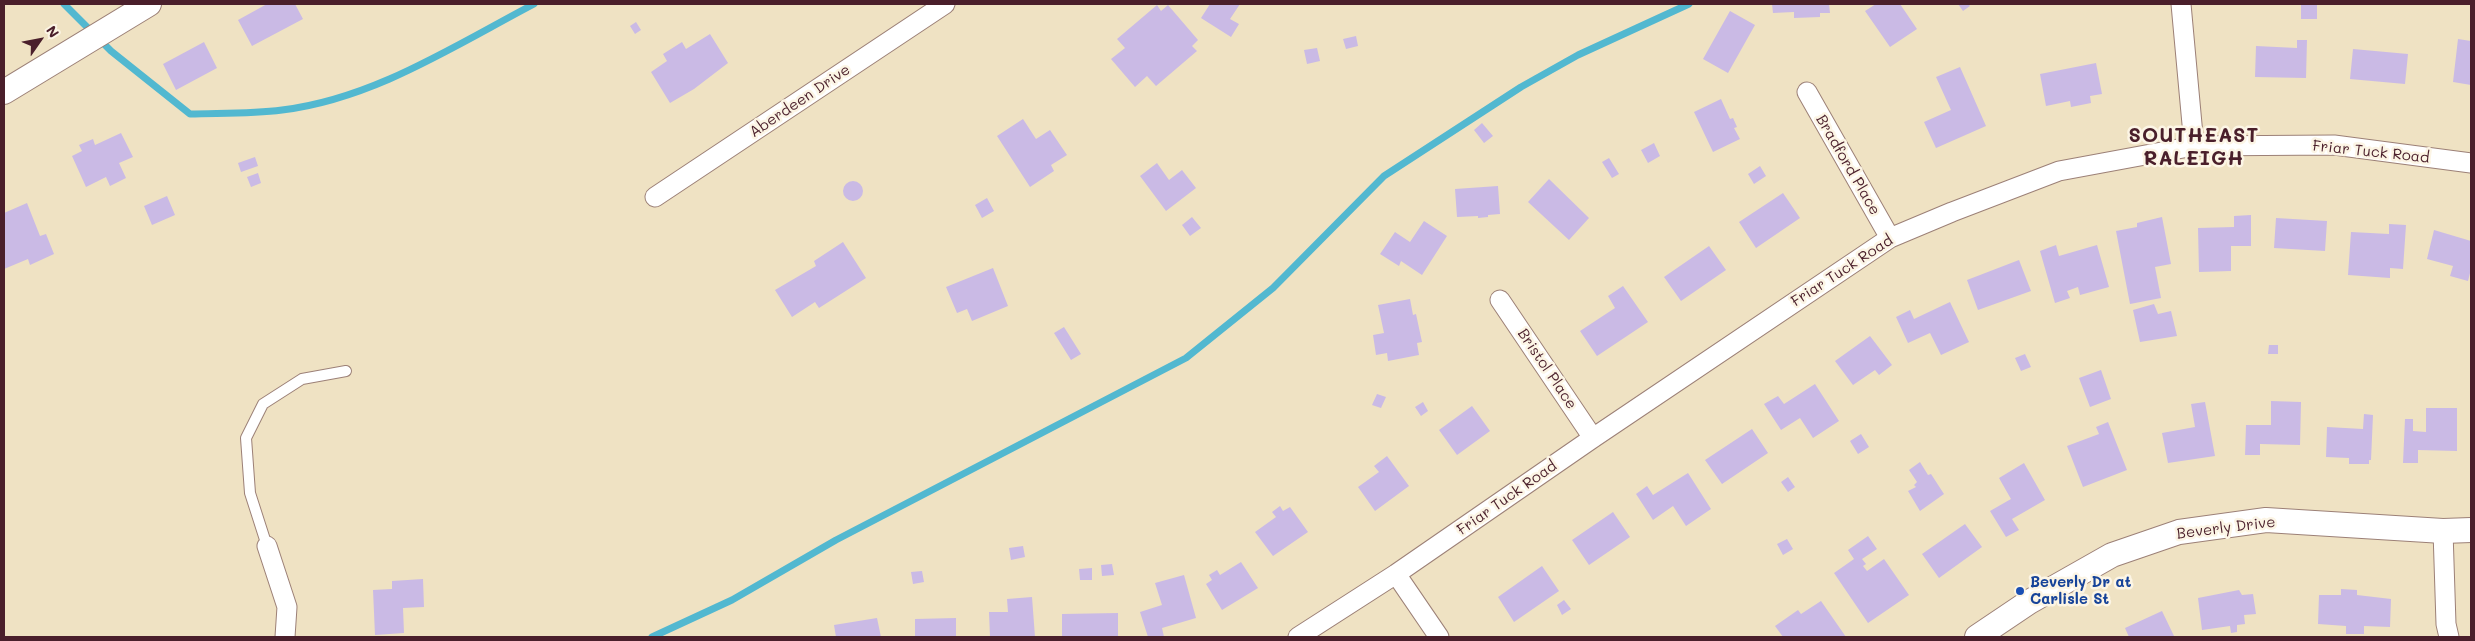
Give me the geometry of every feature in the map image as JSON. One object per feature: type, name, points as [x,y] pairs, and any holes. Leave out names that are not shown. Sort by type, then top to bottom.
[{"type":"street","points":[[4,92],[149,4]]},
{"type":"street","name":"Aberdeen Drive","points":[[655,197],[945,4]]},
{"type":"street","points":[[2181,4],[2194,146]]},
{"type":"street","name":"Bradford Place","points":[[1807,92],[1890,238]]},
{"type":"street","name":"Friar Tuck Road","points":[[1298,637],[1396,574],[1593,438],[1890,238],[2059,170],[2194,146],[2334,145],[2471,163]]},
{"type":"street","name":"Bristol Place","points":[[1500,300],[1593,438]]},
{"type":"street","name":"Beverly Drive","points":[[1977,637],[2029,602],[2112,556],[2179,532],[2266,520],[2443,532],[2471,530]]},
{"type":"street","points":[[2443,532],[2446,624],[2449,637]]},
{"type":"street","points":[[267,546],[287,607],[285,637]]},
{"type":"street","points":[[1396,574],[1439,637]]},
{"type":"lane","points":[[267,546],[250,493],[246,438],[263,404],[302,379],[346,371]]},
{"type":"building","points":[[267,4],[295,4],[303,19],[252,46],[238,20]]},
{"type":"building","points":[[1210,4],[1240,4],[1230,19],[1239,24],[1231,37],[1201,18]]},
{"type":"building","points":[[1772,4],[1829,4],[1830,13],[1820,13],[1820,17],[1794,18],[1794,12],[1773,13]]},
{"type":"building","points":[[1876,4],[1900,4],[1917,29],[1890,47],[1865,11]]},
{"type":"building","points":[[1958,4],[1968,4],[1970,6],[1963,11]]},
{"type":"building","points":[[2301,4],[2317,4],[2317,19],[2301,19]]},
{"type":"building","points":[[1157,5],[1161,11],[1168,5],[1198,40],[1192,46],[1197,51],[1156,86],[1147,76],[1135,87],[1111,59],[1125,48],[1117,39]]},
{"type":"building","points":[[1730,11],[1755,25],[1728,73],[1703,59]]},
{"type":"building","points":[[636,22],[641,30],[635,34],[630,26]]},
{"type":"building","points":[[710,34],[728,63],[694,89],[670,103],[651,72],[667,61],[663,54],[682,42],[686,49]]},
{"type":"building","points":[[1356,36],[1358,46],[1346,49],[1343,39]]},
{"type":"building","points":[[2458,39],[2471,41],[2471,85],[2453,82]]},
{"type":"building","points":[[2297,40],[2307,40],[2306,78],[2255,77],[2256,46],[2297,48]]},
{"type":"building","points":[[204,42],[217,68],[176,90],[163,64]]},
{"type":"building","points":[[1317,48],[1320,61],[1307,64],[1304,50]]},
{"type":"building","points":[[2353,49],[2408,54],[2405,84],[2350,79]]},
{"type":"building","points":[[2096,63],[2102,94],[2090,96],[2091,103],[2071,107],[2070,101],[2046,106],[2040,74]]},
{"type":"building","points":[[1960,67],[1986,126],[1936,148],[1924,122],[1951,110],[1936,77]]},
{"type":"building","points":[[1721,99],[1730,119],[1733,118],[1737,127],[1734,128],[1740,139],[1713,152],[1694,112]]},
{"type":"building","points":[[1023,119],[1036,139],[1050,130],[1067,155],[1051,165],[1054,171],[1030,187],[997,136]]},
{"type":"building","points":[[1482,123],[1493,136],[1484,143],[1474,130]]},
{"type":"building","points":[[121,133],[133,157],[119,163],[126,178],[110,186],[106,177],[86,187],[72,156],[82,151],[79,145],[93,139],[95,145]]},
{"type":"building","points":[[1654,143],[1660,156],[1648,163],[1641,150]]},
{"type":"building","points":[[255,157],[258,166],[241,172],[238,163]]},
{"type":"building","points":[[1609,158],[1619,174],[1612,178],[1602,162]]},
{"type":"building","points":[[1157,163],[1169,180],[1182,170],[1196,188],[1166,211],[1140,176]]},
{"type":"building","points":[[1760,166],[1766,176],[1754,184],[1748,174]]},
{"type":"building","points":[[258,173],[261,183],[251,187],[247,177]]},
{"type":"building","points":[[1549,179],[1589,218],[1569,240],[1528,202]]},
{"type":"building","points":[[853,181],[860,184],[863,191],[860,198],[853,201],[846,198],[843,191],[846,184]]},
{"type":"building","points":[[1498,186],[1500,214],[1478,218],[1478,216],[1457,217],[1455,189]]},
{"type":"building","points":[[1783,193],[1800,218],[1756,248],[1739,222]]},
{"type":"building","points":[[167,196],[175,215],[152,225],[144,206]]},
{"type":"building","points":[[987,198],[994,211],[982,218],[975,205]]},
{"type":"building","points":[[27,203],[40,236],[46,234],[54,254],[30,265],[28,259],[4,269],[4,213]]},
{"type":"building","points":[[2251,215],[2251,246],[2231,246],[2231,271],[2199,272],[2198,228],[2234,227],[2234,216]]},
{"type":"building","points":[[1192,217],[1201,228],[1190,236],[1182,225]]},
{"type":"building","points":[[2162,217],[2171,264],[2155,267],[2161,298],[2130,304],[2116,231],[2137,227],[2137,223]]},
{"type":"building","points":[[2276,218],[2327,221],[2325,251],[2274,248]]},
{"type":"building","points":[[1424,221],[1447,236],[1422,275],[1401,261],[1399,266],[1380,254],[1395,232],[1410,242]]},
{"type":"building","points":[[2389,224],[2406,225],[2403,269],[2390,268],[2390,278],[2348,275],[2351,232],[2389,234]]},
{"type":"building","points":[[2434,230],[2471,241],[2471,269],[2468,281],[2450,276],[2453,266],[2427,259]]},
{"type":"building","points":[[843,242],[866,278],[819,308],[815,302],[792,317],[775,290],[816,266],[814,261]]},
{"type":"building","points":[[2056,245],[2059,256],[2097,245],[2109,287],[2080,295],[2078,287],[2067,291],[2070,298],[2055,303],[2040,251]]},
{"type":"building","points":[[1709,246],[1726,270],[1681,301],[1664,277]]},
{"type":"building","points":[[2019,260],[2031,291],[1978,310],[1967,280]]},
{"type":"building","points":[[993,268],[1008,306],[972,321],[967,309],[957,313],[946,287]]},
{"type":"building","points":[[1623,286],[1648,322],[1597,356],[1580,331],[1615,308],[1608,296]]},
{"type":"building","points":[[1410,299],[1413,315],[1416,314],[1422,342],[1417,343],[1419,355],[1388,361],[1387,353],[1376,355],[1373,335],[1384,333],[1378,305]]},
{"type":"building","points":[[1950,302],[1969,342],[1941,355],[1930,333],[1908,343],[1896,317],[1910,310],[1914,319]]},
{"type":"building","points":[[2154,304],[2158,314],[2171,311],[2177,336],[2140,342],[2133,310]]},
{"type":"building","points":[[1064,327],[1081,354],[1071,360],[1054,333]]},
{"type":"building","points":[[1870,336],[1892,365],[1879,375],[1875,370],[1853,385],[1835,361]]},
{"type":"building","points":[[2269,345],[2278,345],[2278,354],[2268,354]]},
{"type":"building","points":[[2025,354],[2031,367],[2021,371],[2015,358]]},
{"type":"building","points":[[2101,370],[2111,399],[2090,407],[2079,378]]},
{"type":"building","points":[[1815,384],[1839,421],[1813,438],[1800,418],[1781,430],[1764,404],[1778,396],[1784,404]]},
{"type":"building","points":[[1377,394],[1386,397],[1381,408],[1372,405]]},
{"type":"building","points":[[2271,401],[2301,402],[2300,445],[2260,444],[2260,455],[2245,455],[2246,425],[2271,425]]},
{"type":"building","points":[[1423,402],[1428,411],[1421,416],[1415,407]]},
{"type":"building","points":[[2205,402],[2215,456],[2168,463],[2162,433],[2195,427],[2191,404]]},
{"type":"building","points":[[1472,406],[1490,431],[1457,455],[1439,430]]},
{"type":"building","points":[[2426,408],[2457,408],[2457,451],[2418,450],[2418,463],[2403,463],[2405,419],[2413,419],[2413,431],[2426,432]]},
{"type":"building","points":[[2364,414],[2373,415],[2371,460],[2369,460],[2369,464],[2349,464],[2349,458],[2326,457],[2327,427],[2363,429]]},
{"type":"building","points":[[2108,422],[2127,470],[2083,487],[2067,446],[2099,434],[2096,427]]},
{"type":"building","points":[[1752,429],[1768,453],[1722,484],[1705,460]]},
{"type":"building","points":[[1861,434],[1869,447],[1858,454],[1850,441]]},
{"type":"building","points":[[1387,456],[1409,486],[1375,511],[1358,487],[1379,472],[1374,466]]},
{"type":"building","points":[[1920,462],[1928,475],[1931,474],[1944,494],[1920,511],[1908,491],[1916,487],[1914,485],[1917,482],[1909,470]]},
{"type":"building","points":[[2024,463],[2045,500],[2012,519],[2019,530],[2006,537],[1990,511],[2011,499],[1999,478]]},
{"type":"building","points":[[1688,473],[1711,509],[1686,526],[1673,506],[1653,520],[1636,494],[1647,486],[1653,495]]},
{"type":"building","points":[[1788,477],[1795,487],[1788,492],[1781,482]]},
{"type":"building","points":[[1280,506],[1283,511],[1290,507],[1308,532],[1273,556],[1255,532],[1276,517],[1272,512]]},
{"type":"building","points":[[1613,512],[1630,537],[1589,565],[1572,540]]},
{"type":"building","points":[[1965,524],[1982,547],[1939,578],[1922,554]]},
{"type":"building","points":[[1868,536],[1877,549],[1862,559],[1866,564],[1863,566],[1867,571],[1884,559],[1909,595],[1868,623],[1834,573],[1854,559],[1848,550]]},
{"type":"building","points":[[1787,539],[1793,549],[1783,555],[1777,544]]},
{"type":"building","points":[[1023,546],[1025,557],[1011,560],[1009,548]]},
{"type":"building","points":[[1241,562],[1258,588],[1222,610],[1206,584],[1212,580],[1209,575],[1217,570],[1220,575]]},
{"type":"building","points":[[1112,564],[1114,575],[1102,576],[1101,565]]},
{"type":"building","points":[[1542,566],[1559,591],[1514,622],[1498,597]]},
{"type":"building","points":[[1092,568],[1092,580],[1080,580],[1079,569]]},
{"type":"building","points":[[922,571],[924,582],[913,584],[911,572]]},
{"type":"building","points":[[1184,575],[1196,618],[1162,628],[1164,637],[1148,637],[1140,612],[1162,605],[1155,583]]},
{"type":"building","points":[[423,579],[424,607],[403,608],[404,633],[375,635],[373,590],[392,589],[392,581]]},
{"type":"building","points":[[2341,589],[2357,590],[2357,595],[2391,599],[2390,627],[2364,626],[2364,634],[2346,634],[2346,626],[2318,624],[2319,595],[2341,595]]},
{"type":"building","points":[[2239,590],[2242,595],[2253,594],[2256,614],[2244,615],[2245,624],[2237,625],[2237,632],[2231,633],[2230,626],[2202,630],[2198,598]]},
{"type":"building","points":[[1032,597],[1035,637],[990,637],[989,612],[1008,612],[1007,599]]},
{"type":"building","points":[[1564,600],[1571,609],[1562,615],[1557,605]]},
{"type":"building","points":[[1821,601],[1846,637],[1783,637],[1775,626],[1798,610],[1801,614]]},
{"type":"building","points":[[2162,611],[2174,636],[2129,637],[2125,628]]},
{"type":"building","points":[[1118,613],[1118,637],[1062,637],[1062,614]]},
{"type":"building","points":[[877,618],[881,637],[836,637],[834,625]]},
{"type":"building","points":[[956,618],[956,637],[915,637],[915,619]]},
{"type":"waterway","points":[[64,4],[111,51],[190,114],[248,113],[282,110],[316,104],[349,95],[412,69],[534,4]]},
{"type":"waterway","points":[[652,637],[732,600],[836,540],[1186,358],[1273,288],[1384,176],[1521,87],[1578,55],[1689,4]]},
{"type":"place","name":"Beverly Dr at Carlisle St","points":[[2020,591]]},
{"type":"district","name":"SOUTHEAST RALEIGH","points":[[2194,148]]}]
